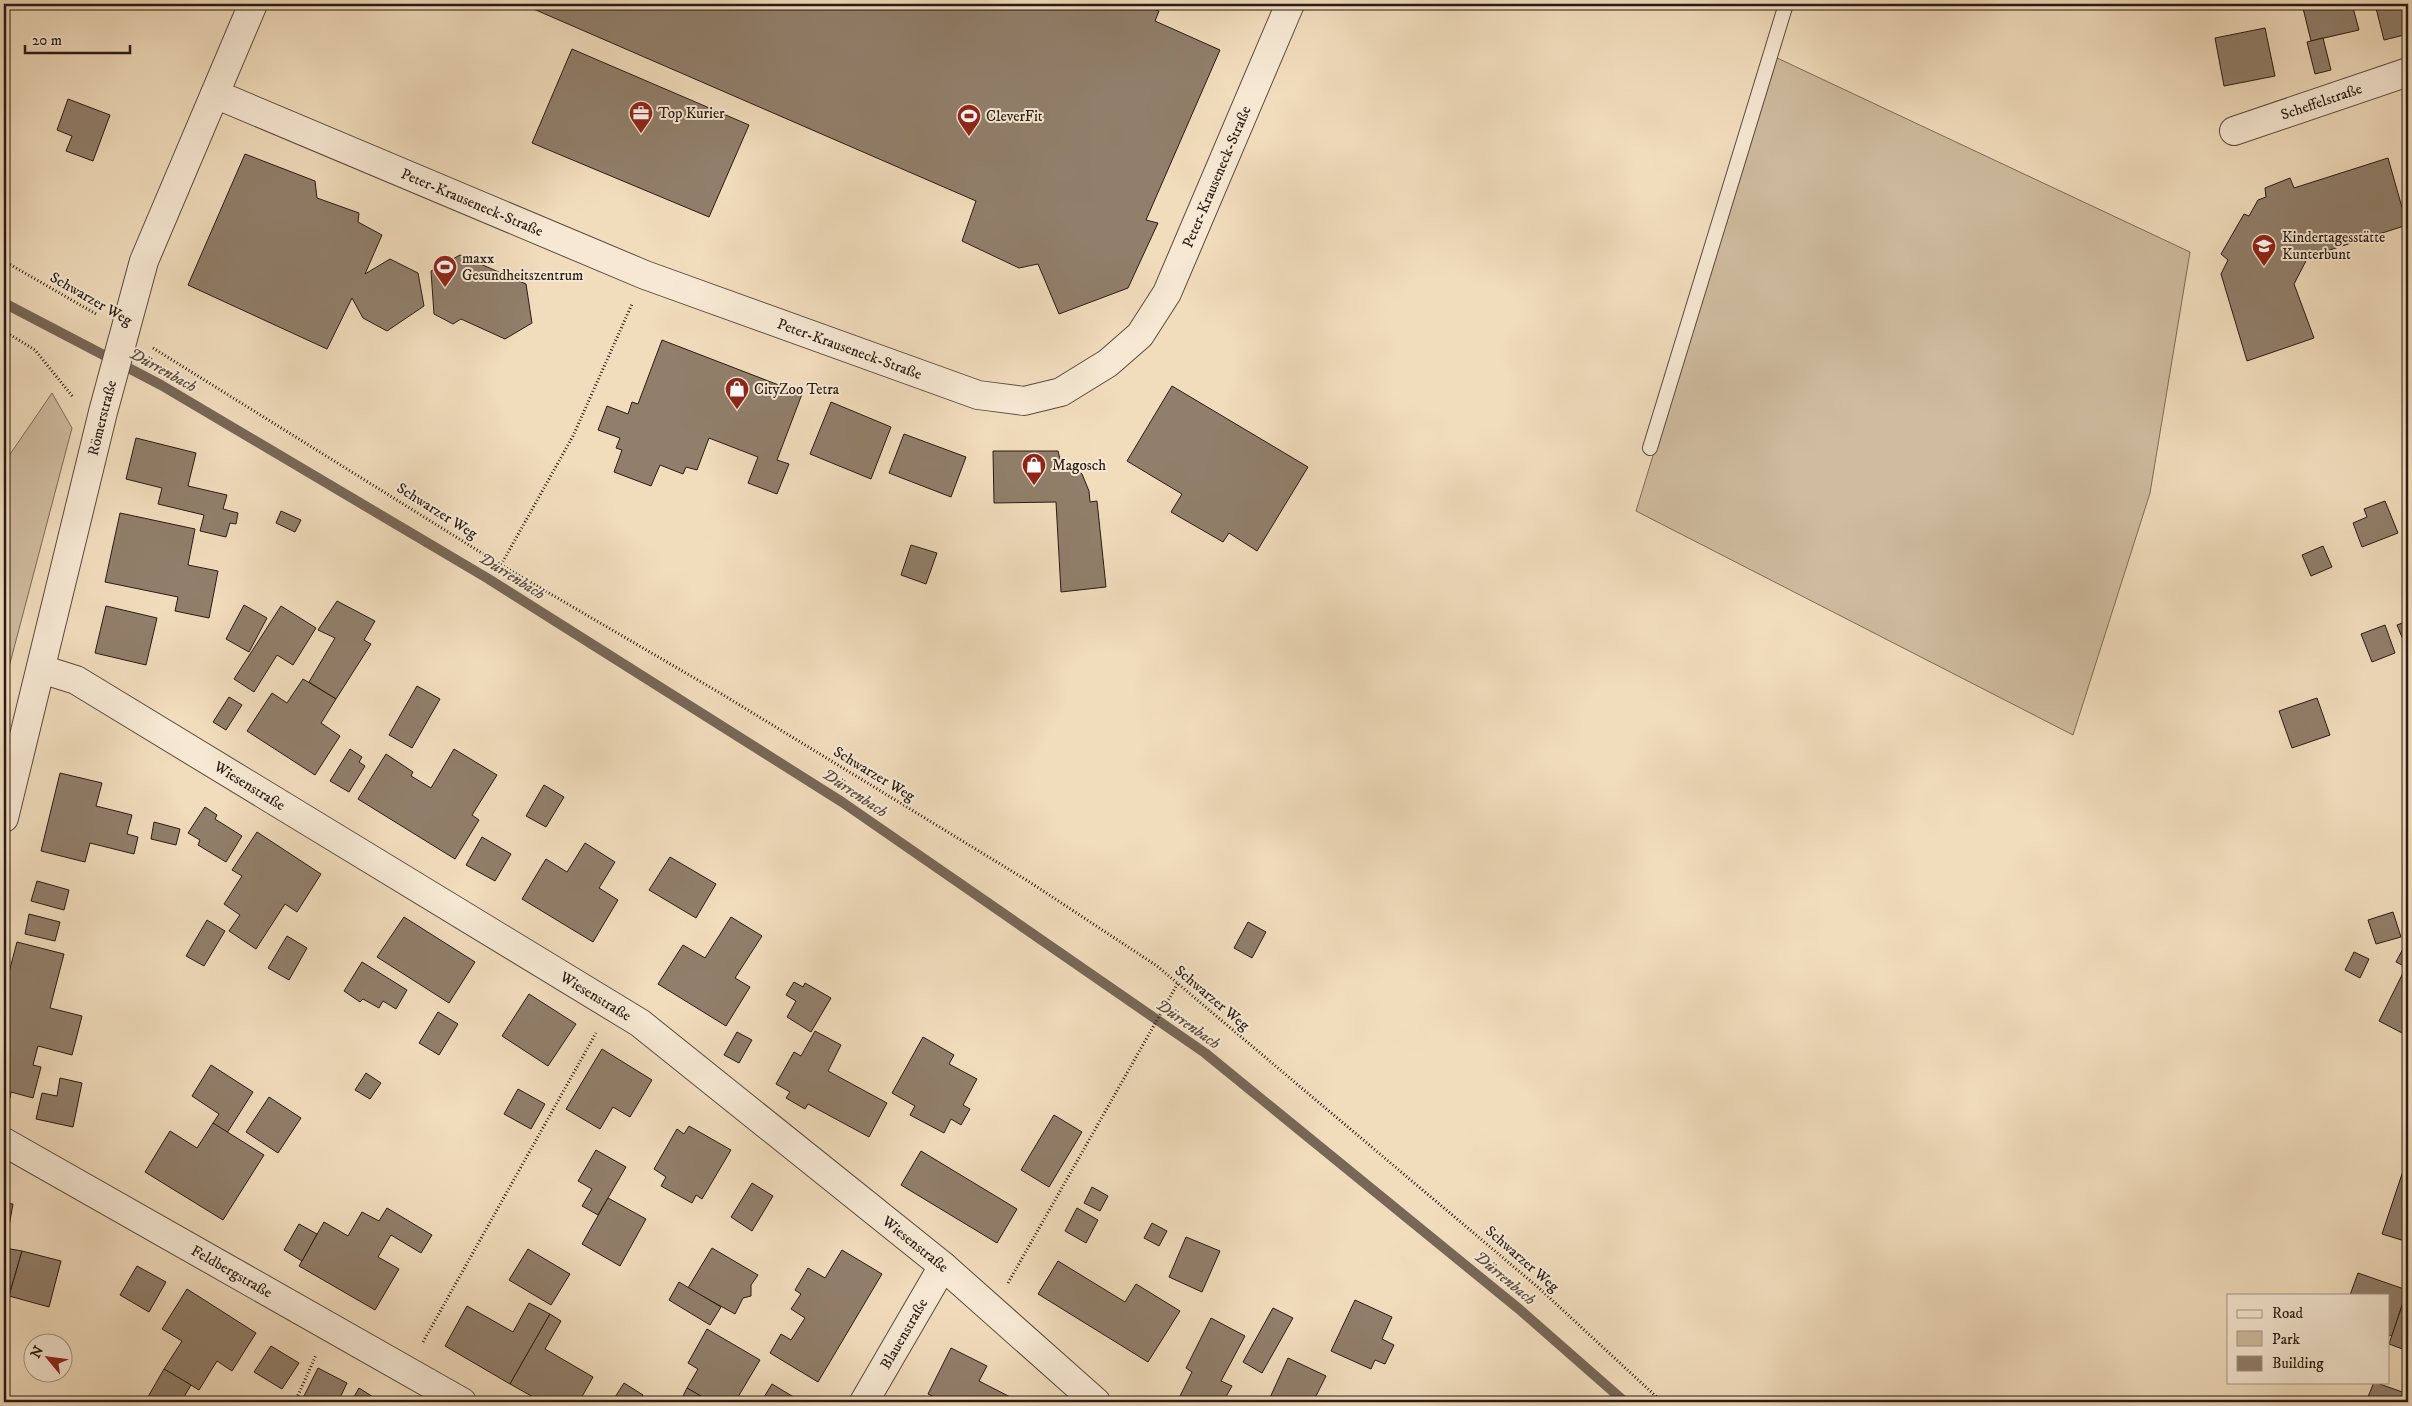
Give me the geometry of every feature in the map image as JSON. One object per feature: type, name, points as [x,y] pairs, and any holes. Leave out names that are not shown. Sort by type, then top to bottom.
[{"type":"street","name":"Römerstraße","points":[[4,818],[104,412],[144,261],[253,4]]},
{"type":"street","name":"Peter-Krauseneck-Straße","points":[[215,94],[645,275],[978,395],[1024,401],[1061,392],[1108,363],[1140,335],[1167,293],[1290,4]]},
{"type":"street","name":"Scheffelstraße","points":[[2234,131],[2408,72]]},
{"type":"street","name":"Wiesenstraße","points":[[41,669],[76,680],[640,1023],[942,1266],[1096,1402]]},
{"type":"street","name":"Feldbergstraße","points":[[4,1142],[462,1402]]},
{"type":"street","name":"Blauenstraße","points":[[864,1402],[942,1266]]},
{"type":"lane","points":[[1650,448],[1786,4]]},
{"type":"path","name":"Schwarzer Weg","points":[[4,261],[126,332],[501,565],[720,693],[1028,881],[1157,966],[1540,1289],[1662,1402]]},
{"type":"path","points":[[501,565],[574,436],[645,275]]},
{"type":"path","points":[[4,331],[35,350],[81,406],[104,412]]},
{"type":"path","points":[[992,1310],[1178,983]]},
{"type":"path","points":[[407,1371],[611,1005]]},
{"type":"path","points":[[295,1402],[328,1326]]},
{"type":"green space","points":[[1775,57],[2190,252],[2150,493],[2073,735],[1636,511]]},
{"type":"green space","points":[[52,393],[72,428],[4,686],[4,463]]},
{"type":"building","points":[[522,4],[1141,4],[1159,11],[1155,21],[1220,50],[1146,220],[1158,223],[1128,288],[1059,314],[1038,264],[1019,268],[962,241],[976,201]]},
{"type":"building","points":[[2302,4],[2352,4],[2359,30],[2311,41]]},
{"type":"building","points":[[2375,4],[2408,4],[2408,34],[2384,40]]},
{"type":"building","points":[[2265,28],[2275,76],[2224,86],[2215,38]]},
{"type":"building","points":[[4,36],[10,40],[4,50]]},
{"type":"building","points":[[2323,38],[2331,70],[2315,74],[2307,42]]},
{"type":"building","name":"Top Kurier","points":[[572,49],[749,125],[709,217],[532,143]]},
{"type":"building","points":[[68,99],[110,115],[93,161],[66,151],[72,136],[57,130]]},
{"type":"building","points":[[245,154],[315,181],[317,198],[359,213],[358,222],[382,235],[365,274],[390,259],[418,273],[424,306],[387,331],[363,318],[352,298],[327,349],[188,285]]},
{"type":"building","name":"Kindertagesstätte Kunterbunt","points":[[2388,158],[2407,225],[2308,257],[2294,284],[2314,338],[2247,361],[2221,274],[2228,260],[2221,254],[2244,214],[2249,216],[2258,200],[2266,197],[2265,188],[2290,178],[2294,188]]},
{"type":"building","points":[[460,255],[526,284],[532,323],[505,339],[461,319],[453,324],[434,314],[431,271]]},
{"type":"building","points":[[662,340],[802,394],[777,460],[789,464],[777,494],[748,483],[758,457],[709,438],[697,470],[686,467],[683,474],[660,465],[651,486],[614,472],[622,450],[616,448],[620,438],[598,430],[607,406],[628,414],[632,402],[638,404]]},
{"type":"building","points":[[1172,386],[1308,467],[1257,551],[1229,533],[1223,542],[1171,512],[1182,494],[1127,461]]},
{"type":"building","points":[[831,402],[891,427],[871,479],[810,454]]},
{"type":"building","points":[[904,434],[966,457],[951,497],[889,473]]},
{"type":"building","points":[[136,438],[196,453],[188,486],[227,495],[223,509],[238,513],[236,524],[230,523],[226,537],[200,531],[204,515],[158,504],[162,488],[126,479]]},
{"type":"building","points":[[993,451],[1058,451],[1061,463],[1075,468],[1082,474],[1089,491],[1090,502],[1097,501],[1106,587],[1061,592],[1056,502],[994,503]]},
{"type":"building","points":[[2385,501],[2398,533],[2362,547],[2353,523],[2367,517],[2364,509]]},
{"type":"building","points":[[281,511],[301,520],[295,532],[276,523]]},
{"type":"building","points":[[120,513],[195,529],[188,565],[218,571],[209,618],[175,611],[178,597],[105,582]]},
{"type":"building","points":[[911,545],[937,553],[926,584],[901,575]]},
{"type":"building","points":[[2323,546],[2332,567],[2311,576],[2302,555]]},
{"type":"building","points":[[337,601],[375,621],[364,640],[371,644],[336,699],[309,682],[335,638],[318,630]]},
{"type":"building","points":[[244,605],[267,618],[249,652],[226,639]]},
{"type":"building","points":[[106,606],[157,618],[146,665],[95,653]]},
{"type":"building","points":[[281,606],[316,628],[293,665],[277,655],[254,692],[234,679]]},
{"type":"building","points":[[2408,621],[2408,646],[2406,647],[2397,625]]},
{"type":"building","points":[[2385,625],[2395,653],[2372,662],[2361,634]]},
{"type":"building","points":[[303,679],[336,699],[321,723],[340,736],[315,775],[247,731],[272,693],[287,703]]},
{"type":"building","points":[[417,686],[440,699],[412,748],[389,735]]},
{"type":"building","points":[[229,697],[242,705],[226,730],[213,722]]},
{"type":"building","points":[[2317,698],[2330,735],[2292,748],[2279,711]]},
{"type":"building","points":[[350,749],[362,757],[359,762],[365,766],[349,792],[330,781]]},
{"type":"building","points":[[454,749],[497,775],[472,815],[479,820],[455,859],[358,799],[386,754],[413,772],[411,776],[431,788]]},
{"type":"building","points":[[60,773],[102,783],[96,806],[132,815],[127,834],[138,837],[134,854],[90,843],[85,862],[41,851]]},
{"type":"building","points":[[544,785],[564,797],[546,827],[526,816]]},
{"type":"building","points":[[205,807],[217,815],[215,819],[242,836],[226,862],[198,845],[200,840],[188,833]]},
{"type":"building","points":[[154,822],[180,829],[176,845],[151,839]]},
{"type":"building","points":[[257,832],[321,874],[297,912],[285,904],[256,949],[229,931],[240,915],[224,904],[242,876],[232,870]]},
{"type":"building","points":[[482,837],[511,854],[495,881],[466,865]]},
{"type":"building","points":[[585,843],[615,862],[599,888],[618,900],[593,942],[522,899],[546,859],[567,872]]},
{"type":"building","points":[[670,857],[716,884],[696,918],[649,890]]},
{"type":"building","points":[[37,881],[69,890],[64,910],[31,901]]},
{"type":"building","points":[[2393,912],[2401,937],[2376,944],[2368,920]]},
{"type":"building","points":[[29,914],[60,922],[55,941],[25,934]]},
{"type":"building","points":[[404,917],[475,962],[449,1003],[377,957]]},
{"type":"building","points":[[731,917],[762,936],[735,978],[750,987],[726,1026],[658,984],[683,945],[705,958]]},
{"type":"building","points":[[207,920],[225,931],[204,966],[186,956]]},
{"type":"building","points":[[1248,922],[1266,932],[1252,958],[1234,948]]},
{"type":"building","points":[[287,936],[307,948],[289,980],[268,968]]},
{"type":"building","points":[[2408,939],[2408,968],[2396,962]]},
{"type":"building","points":[[17,942],[64,954],[50,1008],[82,1016],[72,1055],[38,1046],[33,1065],[41,1067],[33,1098],[11,1092],[10,1098],[4,1096],[4,991]]},
{"type":"building","points":[[2354,952],[2369,959],[2360,978],[2345,970]]},
{"type":"building","points":[[362,962],[407,990],[396,1009],[383,1001],[379,1008],[363,999],[360,1002],[344,991]]},
{"type":"building","points":[[2406,967],[2408,968],[2408,1036],[2379,1021]]},
{"type":"building","points":[[794,982],[803,987],[805,983],[831,998],[811,1032],[787,1017],[796,1001],[786,995]]},
{"type":"building","points":[[529,994],[576,1024],[548,1066],[502,1036]]},
{"type":"building","points":[[438,1012],[458,1024],[439,1055],[419,1043]]},
{"type":"building","points":[[815,1031],[841,1045],[828,1071],[887,1103],[869,1137],[808,1104],[805,1109],[786,1098],[790,1092],[776,1084],[794,1052],[801,1056]]},
{"type":"building","points":[[737,1032],[752,1040],[739,1063],[724,1055]]},
{"type":"building","points":[[923,1037],[954,1055],[949,1064],[977,1079],[963,1105],[970,1109],[961,1125],[951,1119],[944,1133],[910,1115],[915,1106],[892,1093]]},
{"type":"building","points":[[602,1049],[652,1080],[630,1117],[613,1107],[600,1129],[566,1109]]},
{"type":"building","points":[[211,1065],[253,1092],[227,1133],[213,1123],[219,1114],[192,1096]]},
{"type":"building","points":[[366,1073],[381,1083],[370,1099],[355,1090]]},
{"type":"building","points":[[60,1078],[82,1083],[73,1127],[36,1119],[42,1093],[57,1096]]},
{"type":"building","points":[[518,1089],[545,1104],[531,1129],[504,1114]]},
{"type":"building","points":[[269,1097],[301,1118],[278,1153],[246,1132]]},
{"type":"building","points":[[1054,1115],[1082,1132],[1049,1187],[1021,1170]]},
{"type":"building","points":[[213,1123],[264,1155],[223,1220],[145,1172],[170,1131],[197,1148]]},
{"type":"building","points":[[689,1126],[731,1150],[702,1199],[696,1195],[692,1203],[661,1186],[666,1177],[654,1169],[677,1129],[684,1134]]},
{"type":"building","points":[[596,1150],[626,1167],[598,1215],[582,1206],[592,1189],[578,1181]]},
{"type":"building","points":[[921,1151],[1017,1209],[997,1243],[901,1185]]},
{"type":"building","points":[[2404,1168],[2408,1169],[2408,1242],[2382,1234]]},
{"type":"building","points":[[752,1183],[773,1196],[752,1231],[731,1217]]},
{"type":"building","points":[[1092,1187],[1108,1196],[1100,1211],[1084,1203]]},
{"type":"building","points":[[608,1198],[646,1219],[620,1266],[582,1244]]},
{"type":"building","points":[[4,1203],[13,1204],[5,1248],[22,1251],[11,1289],[4,1287]]},
{"type":"building","points":[[387,1208],[432,1235],[421,1253],[391,1235],[378,1257],[399,1269],[375,1310],[299,1266],[324,1222],[348,1236],[362,1212],[379,1221]]},
{"type":"building","points":[[1077,1208],[1098,1220],[1086,1243],[1065,1231]]},
{"type":"building","points":[[1152,1223],[1167,1231],[1159,1246],[1144,1238]]},
{"type":"building","points":[[299,1224],[317,1234],[302,1261],[284,1250]]},
{"type":"building","points":[[1186,1237],[1220,1251],[1202,1292],[1169,1277]]},
{"type":"building","points":[[712,1248],[758,1275],[751,1285],[751,1296],[743,1298],[735,1314],[688,1288]]},
{"type":"building","points":[[528,1249],[570,1274],[551,1305],[509,1280]]},
{"type":"building","points":[[842,1250],[882,1274],[818,1382],[770,1353],[781,1334],[791,1340],[805,1318],[791,1309],[801,1294],[795,1290],[808,1268],[825,1278]]},
{"type":"building","points":[[22,1251],[61,1261],[49,1307],[9,1296]]},
{"type":"building","points":[[1058,1261],[1125,1302],[1136,1284],[1180,1311],[1148,1362],[1038,1294]]},
{"type":"building","points":[[137,1266],[166,1282],[149,1312],[120,1295]]},
{"type":"building","points":[[2358,1273],[2407,1290],[2392,1336],[2390,1336],[2390,1294],[2350,1294]]},
{"type":"building","points":[[679,1282],[721,1307],[710,1325],[669,1300]]},
{"type":"building","points":[[187,1289],[256,1333],[232,1371],[217,1361],[199,1390],[164,1369],[182,1341],[162,1329]]},
{"type":"building","points":[[2405,1297],[2408,1298],[2408,1351],[2390,1344]]},
{"type":"building","points":[[1355,1300],[1392,1317],[1382,1339],[1394,1345],[1385,1364],[1375,1360],[1371,1369],[1331,1351]]},
{"type":"building","points":[[529,1303],[550,1314],[510,1384],[445,1346],[467,1306],[513,1332]]},
{"type":"building","points":[[1273,1308],[1293,1318],[1262,1373],[1243,1362]]},
{"type":"building","points":[[550,1314],[561,1321],[545,1349],[593,1377],[579,1402],[542,1402],[510,1384]]},
{"type":"building","points":[[1211,1318],[1245,1336],[1221,1381],[1232,1386],[1223,1402],[1177,1402],[1192,1372],[1186,1368]]},
{"type":"building","points":[[707,1329],[760,1360],[735,1402],[711,1402],[687,1388],[698,1369],[688,1363]]},
{"type":"building","points":[[271,1346],[299,1363],[282,1389],[254,1372]]},
{"type":"building","points":[[951,1348],[987,1366],[979,1381],[1020,1402],[945,1402],[928,1394]]},
{"type":"building","points":[[1288,1358],[1326,1376],[1313,1402],[1268,1402]]},
{"type":"building","points":[[318,1368],[347,1383],[338,1402],[301,1402]]},
{"type":"building","points":[[164,1369],[191,1385],[181,1402],[145,1402]]},
{"type":"building","points":[[624,1383],[643,1395],[639,1402],[612,1402]]},
{"type":"building","points":[[772,1384],[802,1402],[761,1402]]},
{"type":"building","points":[[2373,1384],[2380,1384],[2408,1394],[2408,1402],[2366,1402]]},
{"type":"building","points":[[359,1388],[381,1402],[351,1402]]},
{"type":"building","points":[[687,1388],[711,1402],[680,1402]]},
{"type":"waterway","name":"Dürrenbach","points":[[4,303],[161,385],[487,578],[842,802],[1205,1053],[1519,1309],[1625,1402]]},
{"type":"place","name":"Top Kurier","points":[[641,134]]},
{"type":"place","name":"CleverFit","points":[[969,137]]},
{"type":"place","name":"Kindertagesstätte Kunterbunt","points":[[2264,267]]},
{"type":"place","name":"maxx Gesundheitszentrum","points":[[445,288]]},
{"type":"place","name":"CityZoo Tetra","points":[[737,410]]},
{"type":"place","name":"Magosch","points":[[1034,486]]}]
